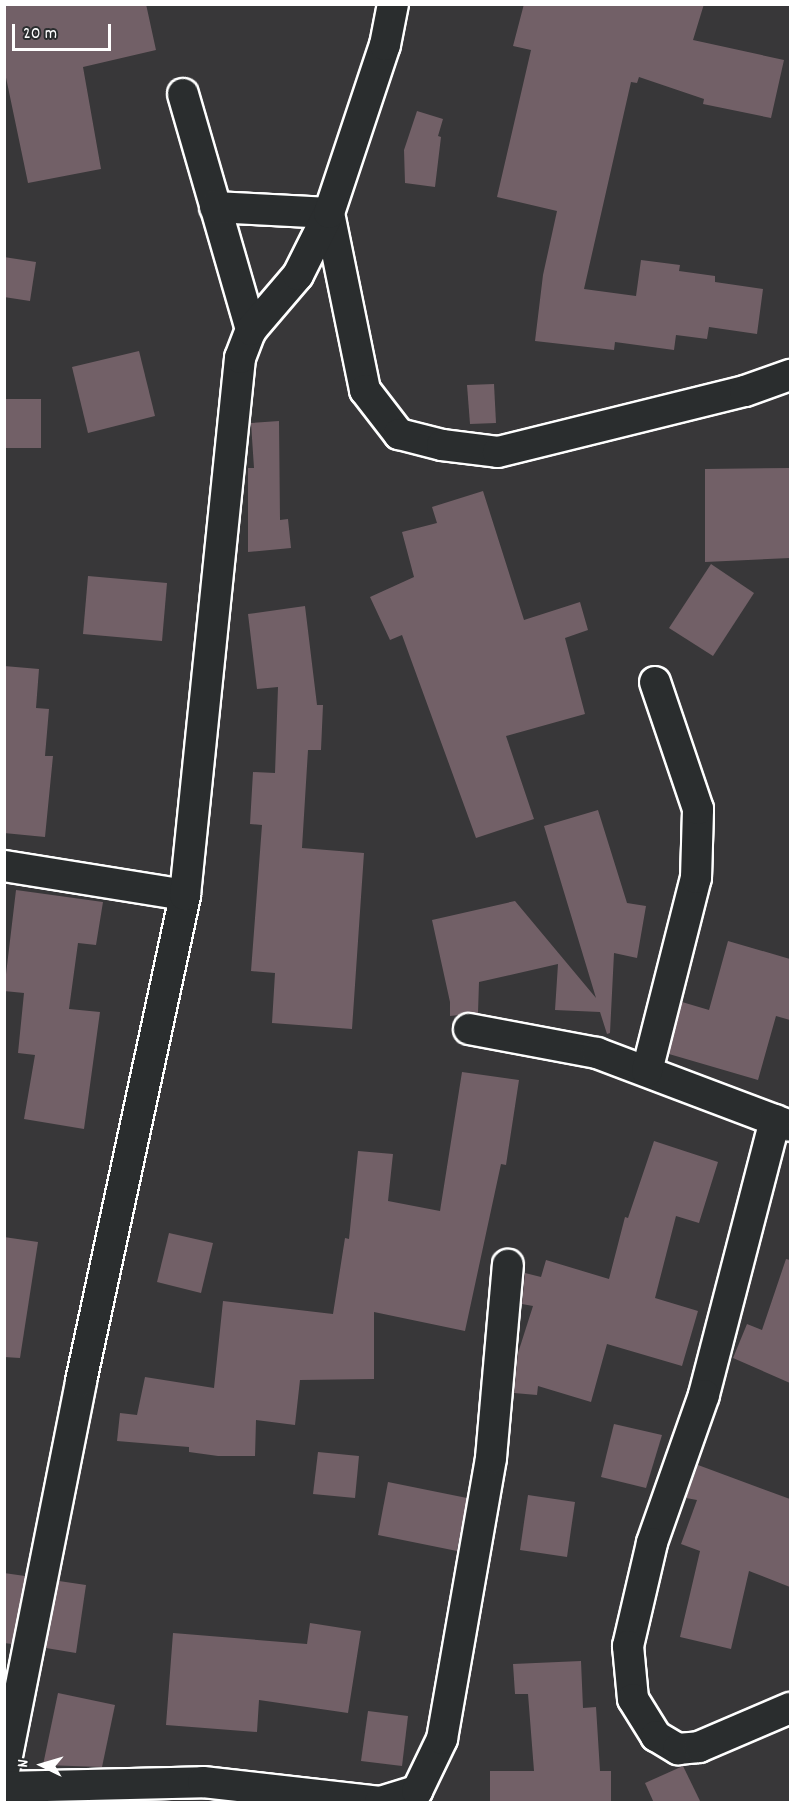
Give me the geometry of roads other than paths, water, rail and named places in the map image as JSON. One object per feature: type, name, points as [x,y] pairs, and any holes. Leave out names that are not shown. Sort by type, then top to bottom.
[{"type":"street","points":[[4,1771],[88,1347],[185,896],[240,358],[251,330],[298,275],[329,213],[385,45],[393,4]]},
{"type":"street","points":[[183,94],[251,330]]},
{"type":"street","points":[[215,207],[329,213]]},
{"type":"street","points":[[329,213],[365,390],[399,434],[442,445],[498,452],[745,391],[790,375]]},
{"type":"street","points":[[648,1071],[696,878],[698,809],[655,682]]},
{"type":"street","points":[[4,866],[185,896]]},
{"type":"street","points":[[469,1029],[597,1053],[783,1123],[704,1395],[652,1543],[628,1646],[633,1699],[656,1736],[678,1749],[699,1747],[790,1708]]},
{"type":"street","points":[[4,1787],[202,1782],[380,1802],[417,1791],[442,1739],[489,1470],[508,1265]]}]
